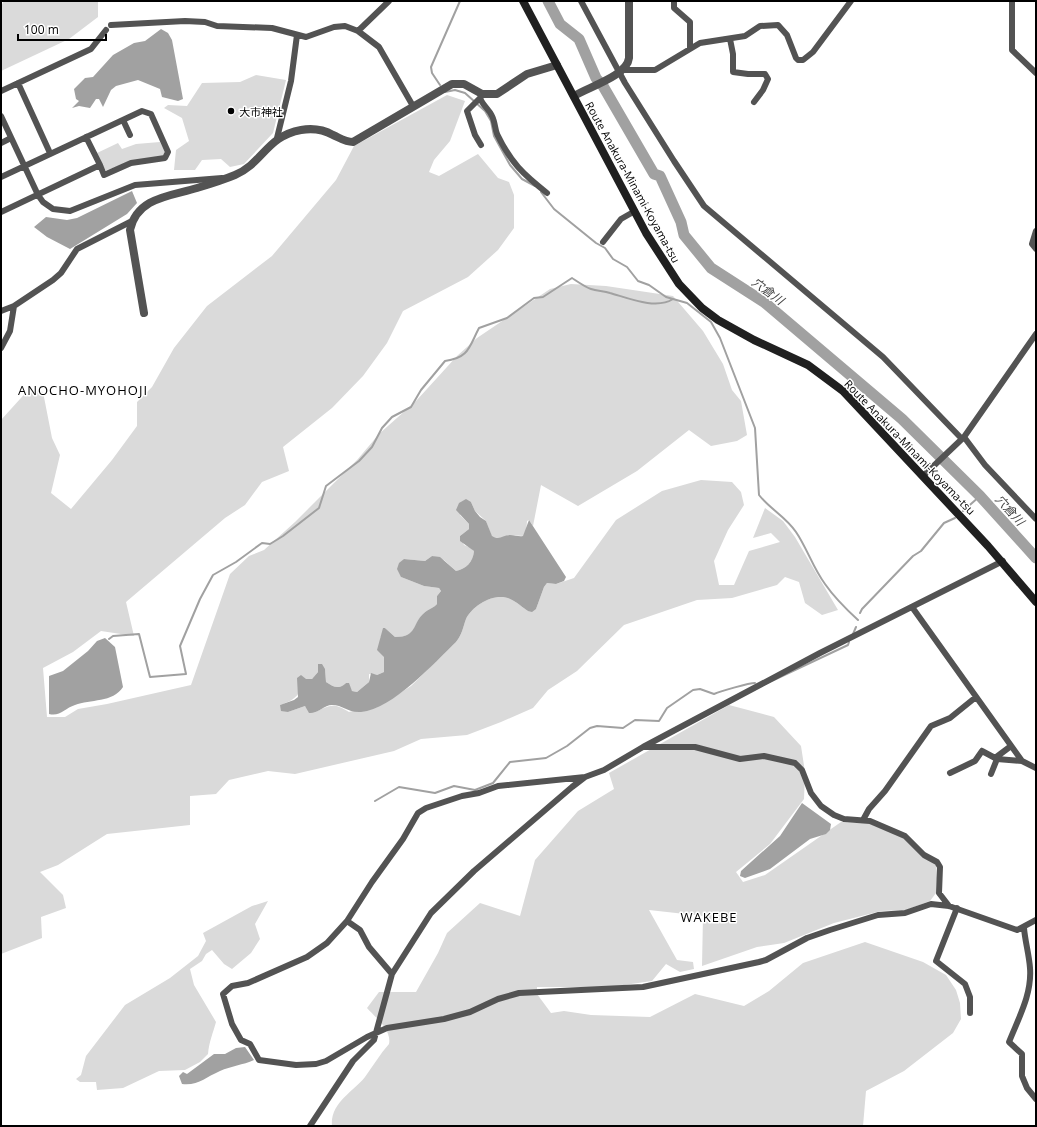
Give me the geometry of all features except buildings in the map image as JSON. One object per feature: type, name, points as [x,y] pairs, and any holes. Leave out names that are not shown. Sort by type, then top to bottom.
[{"type":"main road","name":"Route Anakura-Minami-Koyama-tsu","points":[[524,1],[557,65],[577,95],[635,211],[668,270],[679,284],[702,308],[729,327],[808,365],[826,377],[851,399],[925,475],[1036,602]]},
{"type":"street","points":[[358,31],[389,1]]},
{"type":"street","points":[[581,1],[674,162],[708,210],[883,357],[1036,519]]},
{"type":"street","points":[[621,72],[629,58],[629,1]]},
{"type":"street","points":[[674,1],[674,8],[690,22],[690,48]]},
{"type":"street","points":[[577,95],[621,72],[655,70],[690,48],[709,40],[730,39],[746,36],[760,26],[778,25],[787,35],[796,58],[803,60],[813,52],[851,1]]},
{"type":"street","points":[[1012,1],[1012,50],[1036,73]]},
{"type":"street","points":[[111,25],[185,20],[205,22],[217,26],[272,28],[306,37],[340,26],[345,26],[358,31],[379,47],[413,106]]},
{"type":"street","points":[[1,91],[91,49],[106,30]]},
{"type":"street","points":[[277,138],[291,80],[297,35]]},
{"type":"street","points":[[730,39],[733,54],[733,72],[765,74],[768,79],[763,90],[754,102]]},
{"type":"street","points":[[482,145],[475,135],[467,111],[479,99],[497,94],[527,74],[557,65]]},
{"type":"street","points":[[18,83],[50,153]]},
{"type":"street","points":[[1,311],[14,306],[57,278],[77,249],[132,221],[147,204],[161,196],[197,188],[234,175],[251,166],[277,138],[293,131],[314,130],[353,142],[452,84],[464,84],[479,99],[492,116],[497,133],[512,162],[524,175],[547,193]]},
{"type":"street","points":[[1,177],[50,153],[142,111],[151,114],[168,152],[165,158],[131,163],[104,175],[86,137]]},
{"type":"street","points":[[1,116],[38,195],[43,202],[53,209],[70,211],[134,185],[226,178]]},
{"type":"street","points":[[123,120],[130,135]]},
{"type":"street","points":[[1,143],[12,138]]},
{"type":"street","points":[[1,212],[100,165]]},
{"type":"street","points":[[603,242],[621,219],[635,211]]},
{"type":"street","points":[[132,221],[130,236],[144,313]]},
{"type":"street","points":[[1036,232],[1032,244],[1036,249]]},
{"type":"street","points":[[1,348],[10,331],[14,306]]},
{"type":"street","points":[[925,475],[962,439],[1036,334]]},
{"type":"street","points":[[1002,562],[820,653],[643,747],[604,770],[585,777],[498,786],[426,808],[418,813],[403,839],[372,882],[347,921],[327,943],[307,956],[248,984],[232,986],[223,994],[232,1024],[242,1040],[250,1044],[259,1060],[296,1065],[316,1064],[326,1061],[377,1032],[397,1025],[444,1019],[470,1012],[498,999],[519,993],[643,987],[759,962],[766,960],[807,938],[878,915],[908,913],[931,904],[956,908],[1017,930],[1024,928],[1036,920]]},
{"type":"street","points":[[912,607],[1022,760]]},
{"type":"street","points":[[863,820],[869,808],[892,782],[931,726],[950,718],[976,697]]},
{"type":"street","points":[[991,774],[996,759],[1011,746]]},
{"type":"street","points":[[643,747],[695,747],[740,759],[764,756],[795,763],[802,770],[811,793],[821,806],[834,815],[844,819],[863,820],[876,823],[904,836],[924,855],[937,862],[940,867],[938,893],[949,906]]},
{"type":"street","points":[[950,773],[978,759],[982,751],[996,759],[1022,760],[1035,766]]},
{"type":"street","points":[[310,1126],[343,1074],[353,1061],[371,1045],[377,1032],[392,974],[431,913],[450,892],[585,777]]},
{"type":"street","points":[[956,908],[936,961],[965,984],[970,997],[970,1013]]},
{"type":"street","points":[[347,921],[360,930],[369,947],[392,974]]},
{"type":"street","points":[[1024,928],[1030,968],[1030,987],[1009,1042],[1022,1054],[1022,1076],[1027,1088],[1036,1099]]},
{"type":"shaded area","points":[[4,1],[98,1],[98,17],[69,39],[1,71],[1,6]]},
{"type":"shaded area","points":[[161,29],[168,33],[172,40],[183,99],[178,101],[162,97],[160,89],[138,80],[116,86],[111,90],[103,107],[99,99],[96,99],[90,108],[79,106],[72,108],[79,101],[76,99],[74,89],[85,78],[93,77],[113,55],[134,43],[145,41]]},
{"type":"shaded area","points":[[256,75],[286,80],[273,133],[244,164],[230,167],[221,159],[202,160],[195,170],[174,170],[176,150],[189,141],[182,118],[164,108],[168,105],[187,106],[202,83],[240,82]]},
{"type":"shaded area","points":[[447,95],[465,101],[450,141],[434,160],[429,172],[439,176],[478,154],[498,178],[509,182],[514,195],[514,228],[498,250],[468,277],[403,311],[387,343],[363,376],[332,408],[283,447],[289,471],[262,482],[245,505],[225,518],[126,602],[134,636],[101,631],[73,652],[43,668],[47,717],[65,717],[78,709],[191,685],[230,574],[249,556],[264,550],[295,522],[357,460],[379,434],[416,401],[457,356],[477,338],[550,289],[571,284],[606,286],[673,296],[703,331],[723,364],[732,390],[741,401],[747,435],[737,441],[711,446],[689,430],[637,471],[578,506],[541,485],[533,526],[529,520],[527,521],[526,533],[524,536],[508,535],[502,539],[492,537],[486,521],[475,511],[471,502],[460,515],[469,524],[469,529],[460,536],[464,545],[474,551],[471,562],[466,567],[456,571],[444,560],[432,556],[425,561],[404,559],[401,577],[424,586],[439,588],[441,591],[437,596],[437,604],[427,610],[420,617],[412,632],[408,635],[395,637],[385,628],[380,639],[384,657],[384,672],[377,675],[369,674],[369,682],[357,692],[352,691],[346,683],[336,687],[326,682],[325,669],[318,672],[312,679],[306,679],[297,696],[291,701],[280,705],[288,712],[305,706],[313,713],[331,706],[339,707],[349,712],[384,703],[411,686],[456,642],[469,614],[479,605],[491,599],[504,597],[513,600],[528,611],[536,609],[544,587],[547,583],[556,584],[574,578],[616,520],[662,491],[701,480],[732,482],[741,492],[744,505],[728,530],[714,561],[719,585],[734,585],[749,551],[780,542],[771,533],[753,538],[765,508],[783,521],[795,537],[838,610],[822,615],[805,603],[799,582],[785,577],[777,585],[732,598],[697,600],[624,625],[577,671],[548,690],[533,708],[501,722],[467,735],[421,739],[394,751],[295,774],[268,771],[229,780],[216,794],[190,796],[190,825],[107,834],[58,865],[40,872],[63,895],[66,908],[41,917],[42,938],[1,954],[1,420],[30,388],[43,392],[52,438],[60,455],[51,493],[71,509],[112,460],[137,426],[137,402],[152,387],[174,348],[207,306],[272,256],[336,180],[354,146]]},
{"type":"shaded area","points":[[160,142],[165,152],[163,156],[130,162],[107,170],[105,170],[97,153],[118,143],[122,149],[136,144]]},
{"type":"shaded area","points":[[132,191],[137,203],[127,214],[70,249],[47,237],[34,227],[46,217],[67,220],[77,218]]},
{"type":"shaded area","points":[[466,499],[471,502],[475,511],[480,517],[486,521],[492,536],[495,537],[499,538],[510,535],[523,536],[529,520],[566,577],[564,581],[556,584],[547,583],[544,587],[536,609],[532,612],[528,611],[513,600],[504,597],[491,599],[479,605],[469,614],[456,642],[412,684],[386,703],[373,709],[356,712],[336,705],[329,705],[312,713],[309,713],[305,706],[288,712],[281,711],[280,705],[298,697],[297,678],[301,675],[306,679],[312,679],[318,672],[318,664],[322,664],[325,669],[326,682],[336,687],[349,683],[352,691],[357,692],[369,682],[371,673],[377,675],[384,672],[384,657],[377,650],[383,628],[395,637],[408,635],[414,629],[420,617],[427,610],[437,604],[437,596],[441,591],[439,588],[424,586],[401,577],[397,569],[399,563],[404,559],[425,561],[432,556],[440,557],[456,571],[463,569],[471,562],[474,551],[460,541],[460,536],[469,529],[469,524],[456,510],[459,503]]},
{"type":"shaded area","points":[[105,638],[115,647],[123,687],[113,696],[71,706],[53,715],[49,714],[49,676],[63,671],[88,651],[97,641]]},
{"type":"shaded area","points":[[729,705],[774,717],[801,746],[805,772],[804,799],[770,844],[736,872],[743,882],[765,875],[841,822],[868,823],[904,838],[936,864],[936,893],[930,901],[906,910],[881,911],[834,923],[784,943],[757,947],[702,966],[703,916],[649,910],[677,960],[693,962],[694,969],[680,972],[666,964],[652,981],[610,987],[537,987],[537,994],[551,1013],[564,1011],[591,1015],[650,1017],[695,994],[744,1006],[769,991],[803,963],[865,942],[923,962],[946,975],[956,990],[960,1003],[961,1019],[953,1033],[904,1071],[866,1091],[863,1126],[332,1126],[332,1118],[338,1104],[365,1077],[389,1044],[386,1029],[367,1008],[379,992],[416,992],[438,953],[447,933],[480,903],[520,916],[535,860],[578,811],[614,789],[609,773]]},
{"type":"shaded area","points":[[802,803],[831,824],[830,830],[826,834],[810,839],[770,869],[745,878],[740,876],[741,871],[780,836]]},
{"type":"shaded area","points":[[268,901],[255,924],[260,939],[251,953],[232,969],[224,964],[212,950],[206,954],[202,961],[190,969],[194,985],[216,1022],[208,1054],[200,1062],[185,1070],[159,1071],[123,1088],[97,1090],[96,1082],[80,1082],[76,1079],[81,1075],[86,1056],[125,1005],[170,978],[198,956],[206,941],[203,933],[252,906]]},
{"type":"shaded area","points":[[245,1047],[254,1060],[224,1069],[193,1084],[182,1084],[179,1076],[183,1072],[187,1074],[214,1054],[225,1054],[236,1048]]},
{"type":"waterway","points":[[440,85],[432,73],[431,67],[460,1]]},
{"type":"waterway","name":"穴倉川","points":[[548,1],[560,24],[579,39],[596,78],[603,86],[654,174],[660,176],[681,222],[684,235],[711,268],[764,302],[902,419],[980,496],[1036,558]]},
{"type":"waterway","points":[[445,92],[455,90],[465,93],[485,111],[491,121],[494,136],[510,165],[522,179],[535,186]]},
{"type":"waterway","points":[[541,192],[554,209],[596,243],[605,248],[613,259],[627,267],[638,281],[649,285],[666,297],[687,303],[711,322],[720,338],[755,428],[759,495],[792,527],[800,538],[817,571],[832,594],[858,620]]},
{"type":"waterway","points":[[109,639],[113,636],[139,634],[150,677],[186,674],[180,646],[200,599],[213,575],[236,562],[262,543],[270,544],[283,536],[319,508],[326,486],[359,461],[372,447],[382,428],[392,417],[411,407],[421,390],[445,361],[453,360],[464,354],[479,328],[507,318],[534,298],[543,297],[572,278],[591,289],[608,292],[642,302],[659,303],[673,299]]},
{"type":"waterway","points":[[963,511],[980,496]]},
{"type":"waterway","points":[[860,613],[862,609],[913,556],[921,551],[944,523],[955,518]]},
{"type":"waterway","points":[[853,634],[856,627]]},
{"type":"waterway","points":[[761,686],[848,645],[849,642]]},
{"type":"waterway","points":[[375,801],[399,787],[435,793],[454,786],[475,790],[493,783],[510,762],[546,758],[567,746],[590,728],[597,726],[623,728],[635,720],[659,721],[667,708],[693,690],[700,689],[714,694],[735,687],[755,683]]},
{"type":"place","name":"大市神社","points":[[231,111]]},
{"type":"district","name":"ANOCHO-MYOHOJI","points":[[83,390]]},
{"type":"district","name":"WAKEBE","points":[[709,917]]}]
